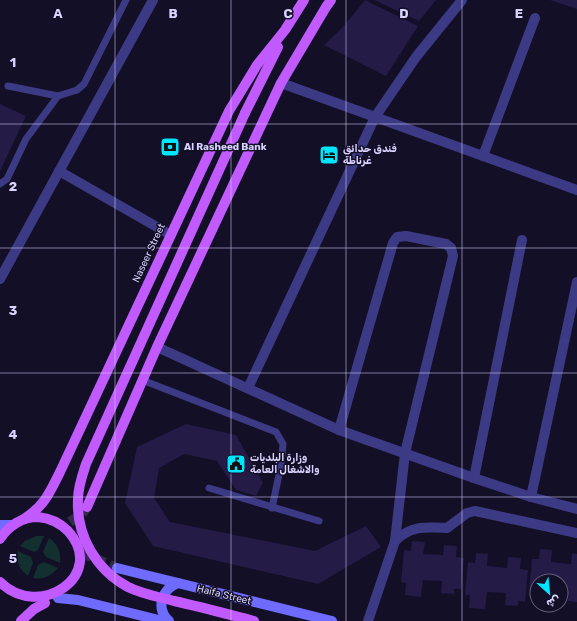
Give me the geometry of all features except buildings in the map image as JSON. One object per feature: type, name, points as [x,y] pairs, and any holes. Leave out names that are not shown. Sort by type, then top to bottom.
[{"type":"main road","name":"Naseer Street","points":[[13,525],[36,511],[46,500],[229,111],[257,66],[286,30],[304,0]]},
{"type":"main road","points":[[87,507],[142,380],[160,349],[280,83],[331,0]]},
{"type":"main road","points":[[254,621],[129,588],[117,580],[107,572],[91,552],[83,534],[78,512],[78,498],[80,483],[86,464],[246,113],[286,30]]},
{"type":"main road","points":[[0,582],[7,591],[18,599],[32,603],[45,602],[58,598],[68,590],[76,579],[80,566],[80,553],[67,524],[38,517],[24,519]]},
{"type":"main road","points":[[0,525],[13,525]]},
{"type":"main road","points":[[0,540],[3,534],[13,525]]},
{"type":"main road","name":"Haifa Street","points":[[117,568],[332,621]]},
{"type":"main road","points":[[168,621],[163,614],[162,598],[168,588],[178,583]]},
{"type":"main road","points":[[58,598],[78,600],[164,621]]},
{"type":"main road","points":[[21,621],[34,609],[45,602]]},
{"type":"street","points":[[0,279],[153,0]]},
{"type":"street","points":[[248,388],[375,117],[416,57],[462,0]]},
{"type":"street","points":[[483,156],[535,18]]},
{"type":"street","points":[[280,83],[577,190]]},
{"type":"street","points":[[59,171],[171,235]]},
{"type":"street","points":[[339,430],[393,243],[397,237],[406,236],[446,244],[451,248],[453,256],[405,453],[395,541],[368,621]]},
{"type":"street","points":[[474,478],[522,240]]},
{"type":"street","points":[[531,497],[577,282]]},
{"type":"street","points":[[160,349],[339,430],[531,497],[577,509]]},
{"type":"street","points":[[395,541],[402,534],[421,527],[447,528],[467,513],[476,511],[577,533]]},
{"type":"lane","points":[[8,86],[58,96],[77,90],[84,84],[126,0]]},
{"type":"lane","points":[[0,184],[7,179],[26,139],[58,96]]},
{"type":"lane","points":[[142,380],[276,432],[282,444],[282,465],[272,508]]},
{"type":"lane","points":[[209,488],[319,521]]},
{"type":"green space","points":[[36,536],[44,536],[38,550],[34,552],[20,546],[25,541]]},
{"type":"green space","points":[[49,538],[55,543],[58,549],[60,563],[46,557],[43,552]]},
{"type":"green space","points":[[18,551],[31,557],[33,563],[28,576],[22,571],[19,565],[17,559]]},
{"type":"green space","points":[[44,562],[58,568],[47,577],[33,578],[38,565]]},
{"type":"tunnel","points":[[70,522],[82,514],[87,507]]},
{"type":"tunnel","points":[[82,553],[117,568]]},
{"type":"place","name":"Al Rasheed Bank","points":[[170,147]]},
{"type":"place","name":"فندق حدائق غرناطة","points":[[329,155]]},
{"type":"place","name":"وزارة البلديات والاشغال العامة","points":[[236,464]]}]
